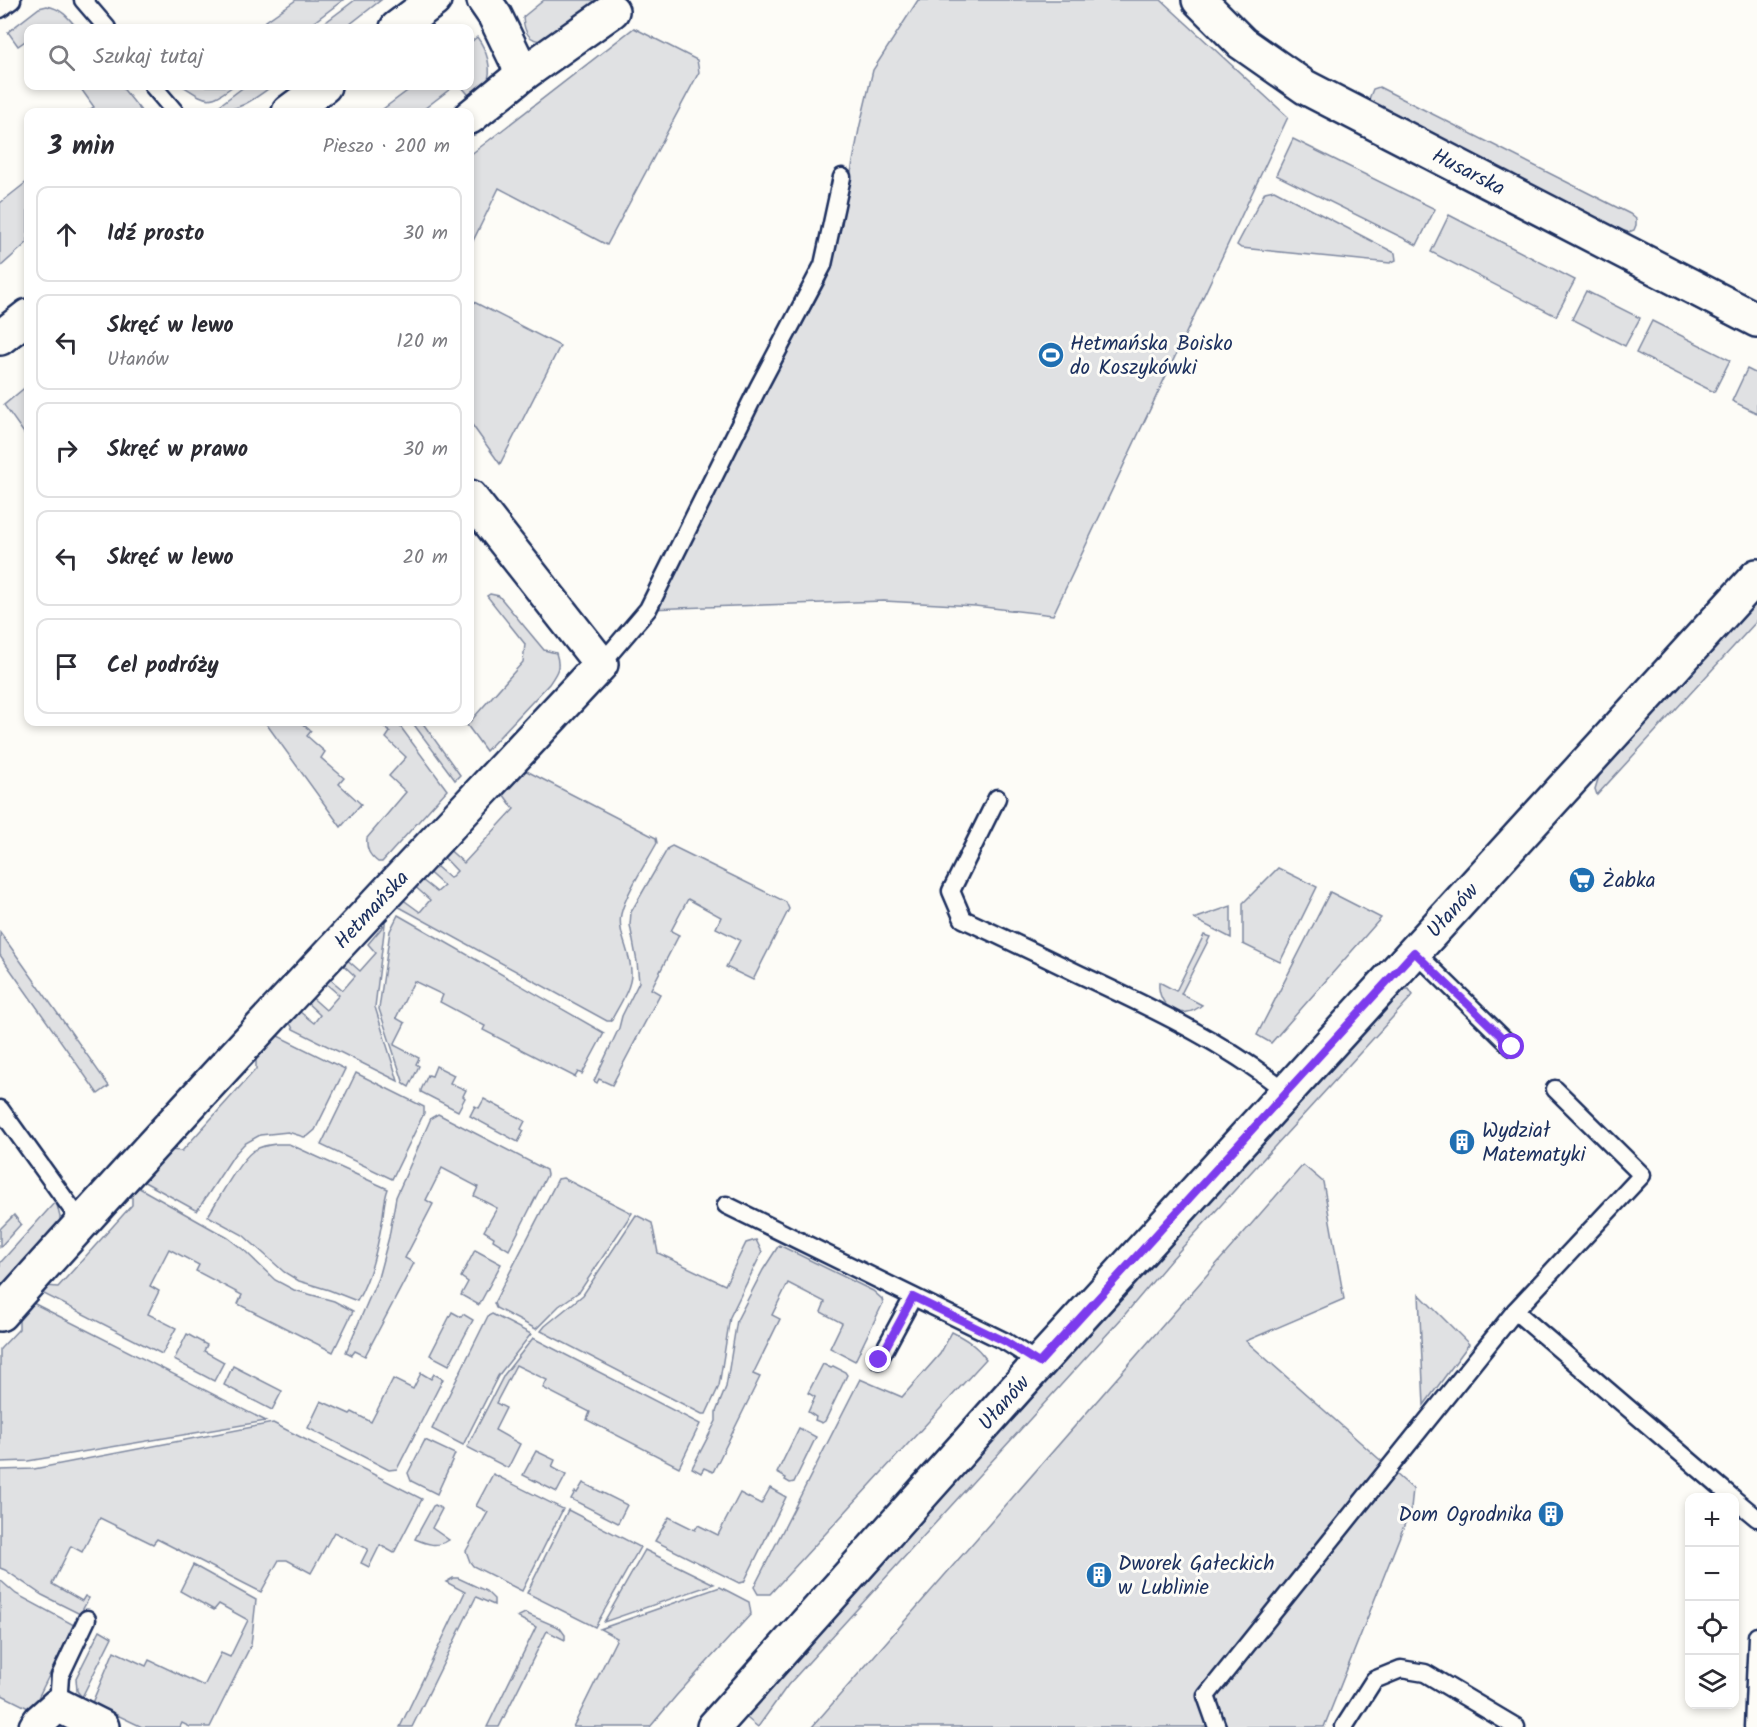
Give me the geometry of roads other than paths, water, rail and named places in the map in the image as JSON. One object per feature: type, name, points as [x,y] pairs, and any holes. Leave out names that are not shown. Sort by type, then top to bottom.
[{"type":"street","points":[[402,24],[434,0]]},
{"type":"street","points":[[484,0],[495,16],[523,74]]},
{"type":"street","name":"Husarska","points":[[1199,0],[1242,44],[1305,87],[1757,320]]},
{"type":"street","points":[[474,114],[523,74],[612,11]]},
{"type":"street","points":[[294,108],[319,90]]},
{"type":"street","points":[[0,338],[24,319]]},
{"type":"street","points":[[474,502],[602,664]]},
{"type":"street","name":"Ułanów","points":[[714,1727],[1039,1363],[1757,576]]},
{"type":"street","name":"Hetmańska","points":[[0,1314],[387,892],[602,664]]},
{"type":"street","points":[[47,1716],[102,1727]]},
{"type":"lane","points":[[0,9],[12,0]]},
{"type":"lane","points":[[83,0],[103,24]]},
{"type":"lane","points":[[156,90],[172,108]]},
{"type":"lane","points":[[602,664],[648,609],[758,388],[823,265],[842,177]]},
{"type":"lane","points":[[997,798],[951,891],[963,919],[1131,998],[1205,1036],[1257,1068],[1287,1092]]},
{"type":"lane","points":[[1414,952],[1512,1047]]},
{"type":"lane","points":[[1217,1727],[1206,1696],[1515,1311],[1642,1174],[1555,1089]]},
{"type":"lane","points":[[0,1109],[82,1223]]},
{"type":"lane","points":[[726,1205],[1006,1342],[1039,1363]]},
{"type":"lane","points":[[879,1360],[913,1297]]},
{"type":"lane","points":[[1515,1311],[1727,1493]]},
{"type":"lane","points":[[1739,1503],[1757,1518]]},
{"type":"lane","points":[[47,1716],[60,1676],[87,1619]]},
{"type":"lane","points":[[1753,1727],[1757,1636]]},
{"type":"lane","points":[[1344,1727],[1374,1680],[1401,1669],[1425,1672],[1516,1727]]},
{"type":"place","name":"Hetmańska Boisko do Koszykówki","points":[[1051,355]]},
{"type":"place","name":"Żabka","points":[[1582,880]]},
{"type":"place","name":"Wydział Matematyki","points":[[1462,1142]]},
{"type":"place","name":"Dom Ogrodnika","points":[[1551,1514]]},
{"type":"place","name":"Dworek Gałeckich w Lublinie","points":[[1099,1575]]}]
